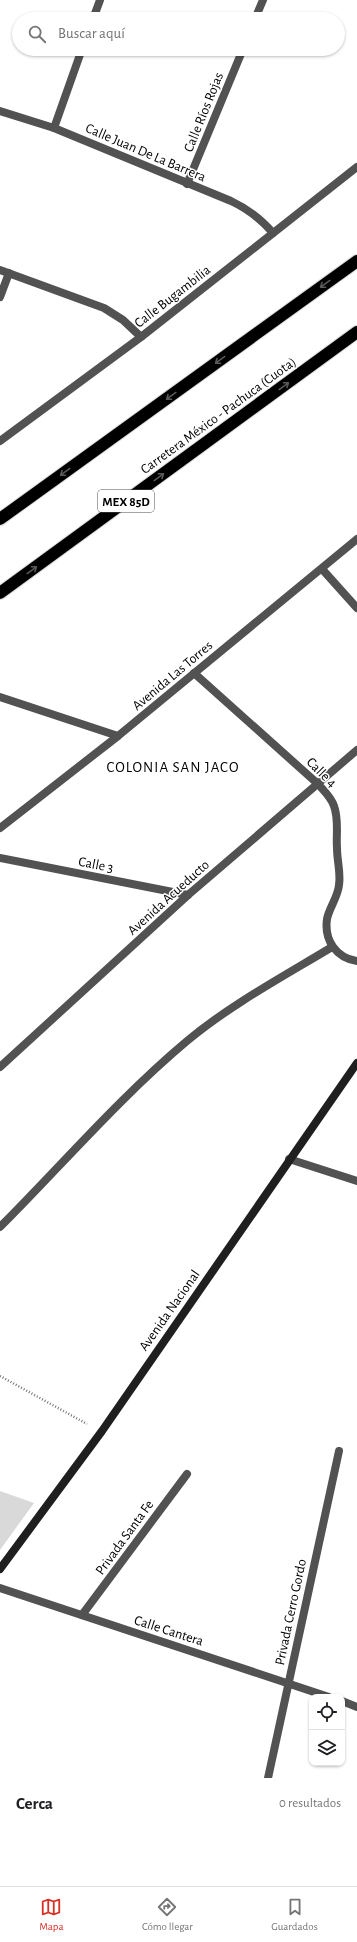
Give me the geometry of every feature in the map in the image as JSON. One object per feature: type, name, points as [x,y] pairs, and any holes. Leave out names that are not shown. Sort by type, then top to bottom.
[{"type":"highway","points":[[0,519],[357,261]]},
{"type":"highway","name":"Carretera México - Pachuca (Cuota)","points":[[0,593],[357,332]]},
{"type":"main road","name":"Avenida Nacional","points":[[0,1569],[102,1431],[289,1159],[357,1063]]},
{"type":"street","points":[[96,12],[100,0]]},
{"type":"street","points":[[258,12],[263,0]]},
{"type":"street","points":[[54,128],[80,56]]},
{"type":"street","name":"Calle Ríos Rojas","points":[[188,184],[240,56]]},
{"type":"street","name":"Calle Juan De La Barrera","points":[[0,111],[54,128],[125,156],[245,208],[260,218],[273,233]]},
{"type":"street","name":"Calle Bugambilia","points":[[0,441],[141,337],[357,167]]},
{"type":"street","points":[[0,270],[104,308],[123,320],[141,337]]},
{"type":"street","points":[[0,298],[9,273]]},
{"type":"street","name":"Avenida Las Torres","points":[[0,828],[118,736],[357,539]]},
{"type":"street","points":[[322,569],[357,608]]},
{"type":"street","name":"Calle 4","points":[[194,673],[318,784],[335,806],[337,821],[337,849],[340,873],[339,886],[327,919],[327,933],[332,947]]},
{"type":"street","points":[[0,696],[118,736]]},
{"type":"street","name":"Avenida Acueducto","points":[[0,1067],[188,895],[357,750]]},
{"type":"street","name":"Calle 3","points":[[0,858],[188,895]]},
{"type":"street","points":[[0,1227],[140,1082],[188,1040],[245,1000],[332,947],[339,954],[349,960],[357,961]]},
{"type":"street","points":[[289,1159],[357,1182]]},
{"type":"street","name":"Privada Cerro Gordo","points":[[268,1778],[339,1452]]},
{"type":"street","name":"Privada Santa Fe","points":[[82,1615],[187,1474]]},
{"type":"street","name":"Calle Cantera","points":[[0,1588],[320,1694]]},
{"type":"street","points":[[345,1702],[357,1706]]},
{"type":"path","points":[[0,1376],[102,1431]]},
{"type":"shaded area","points":[[0,1491],[34,1503],[0,1550]]},
{"type":"district","name":"COLONIA SAN JACO","points":[[173,767]]}]
